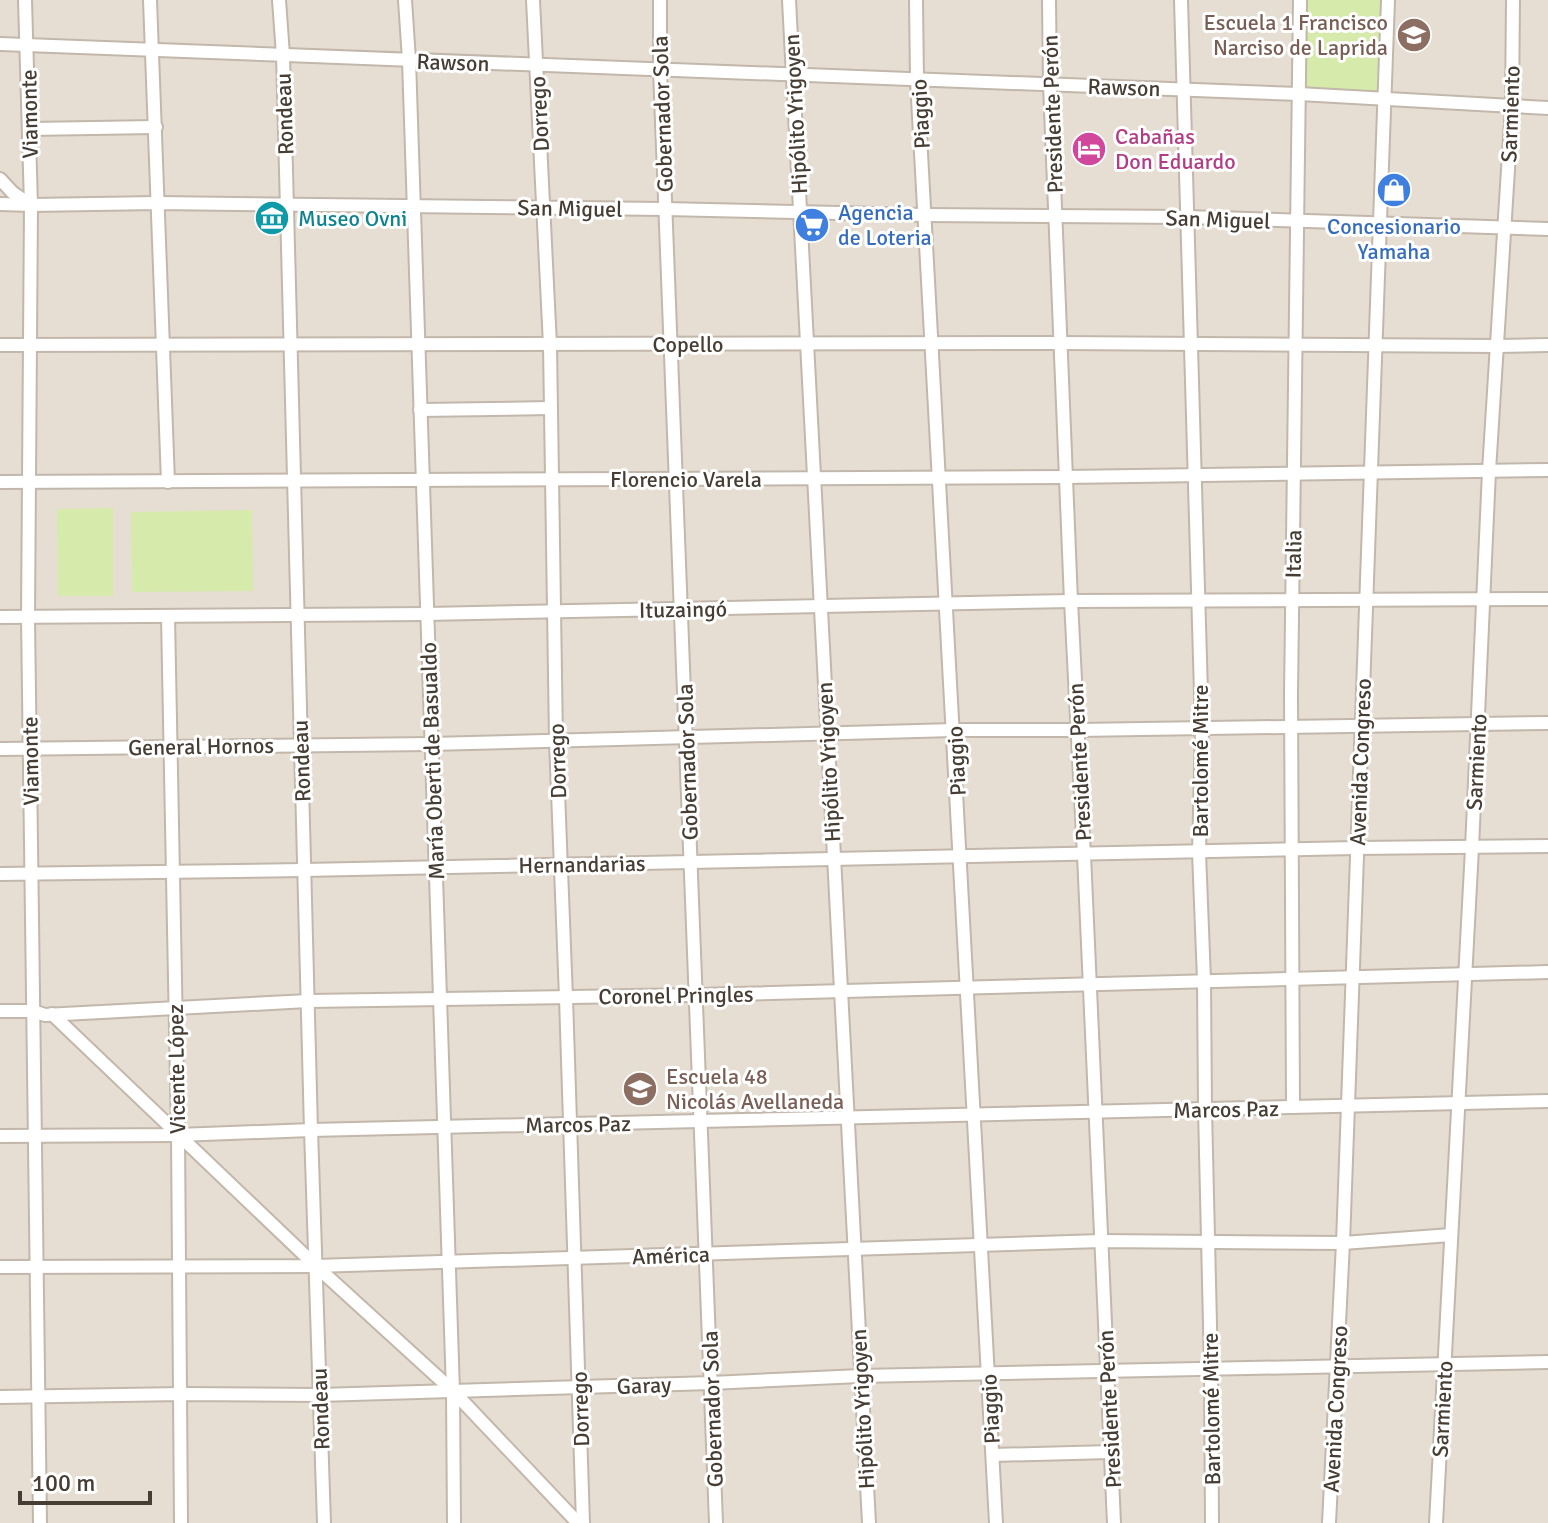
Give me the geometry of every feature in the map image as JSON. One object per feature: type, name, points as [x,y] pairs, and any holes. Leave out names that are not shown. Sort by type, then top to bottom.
[{"type":"street","name":"Viamonte","points":[[25,0],[31,205],[28,617],[40,1523]]},
{"type":"street","points":[[150,0],[168,482]]},
{"type":"street","name":"Rondeau","points":[[279,0],[324,1523]]},
{"type":"street","name":"María Oberti de Basualdo","points":[[405,0],[449,1262],[454,1523]]},
{"type":"street","name":"Dorrego","points":[[533,0],[550,345],[556,740],[581,1523]]},
{"type":"street","name":"Gobernador Sola","points":[[660,0],[670,345],[716,1523]]},
{"type":"street","name":"Hipólito Yrigoyen","points":[[789,0],[869,1523]]},
{"type":"street","name":"Piaggio","points":[[916,0],[917,80],[996,1523]]},
{"type":"street","name":"Presidente Perón","points":[[1049,0],[1071,601],[1114,1523]]},
{"type":"street","name":"Bartolomé Mitre","points":[[1181,0],[1202,728],[1199,852],[1204,980],[1212,1523]]},
{"type":"street","name":"Italia","points":[[1293,1107],[1291,727],[1300,0]]},
{"type":"street","name":"Avenida Congreso","points":[[1329,1523],[1343,1243],[1388,0]]},
{"type":"street","name":"Sarmiento","points":[[1436,1523],[1489,471],[1512,106],[1513,0]]},
{"type":"street","name":"Rawson","points":[[0,44],[1299,94],[1548,108]]},
{"type":"street","points":[[29,129],[156,127]]},
{"type":"street","points":[[0,179],[31,205]]},
{"type":"street","name":"San Miguel","points":[[0,204],[287,204],[1187,217],[1548,229]]},
{"type":"street","name":"Copello","points":[[0,345],[1548,345]]},
{"type":"street","points":[[420,410],[551,408]]},
{"type":"street","name":"Florencio Varela","points":[[0,482],[1066,477],[1548,470]]},
{"type":"street","name":"Ituzaingó","points":[[0,617],[427,614],[1071,601],[1548,599]]},
{"type":"street","name":"Vicente López","points":[[168,616],[178,1135],[181,1523]]},
{"type":"street","name":"General Hornos","points":[[0,749],[431,744],[954,730],[1548,723]]},
{"type":"street","name":"Hernandarias","points":[[0,874],[1548,846]]},
{"type":"street","name":"Coronel Pringles","points":[[0,1011],[33,1011],[45,1015],[308,1001],[696,995],[1548,972]]},
{"type":"street","points":[[52,1014],[316,1266],[453,1391],[581,1523]]},
{"type":"street","name":"Marcos Paz","points":[[0,1136],[178,1135],[1548,1101]]},
{"type":"street","name":"América","points":[[0,1267],[316,1266],[1101,1241],[1343,1243],[1451,1235]]},
{"type":"street","name":"Garay","points":[[0,1397],[320,1395],[860,1376],[1548,1362]]},
{"type":"street","points":[[993,1455],[1111,1452]]},
{"type":"shaded area","points":[[0,0],[1548,0],[1548,1523],[0,1523]]},
{"type":"green space","points":[[1300,0],[1388,0],[1385,99],[1299,94]]},
{"type":"green space","points":[[113,508],[113,596],[58,596],[57,509]]},
{"type":"green space","points":[[252,510],[253,591],[132,592],[131,512]]},
{"type":"place","name":"Escuela 1 Francisco Narciso de Laprida","points":[[1414,35]]},
{"type":"place","name":"Cabañas Don Eduardo","points":[[1089,149]]},
{"type":"place","name":"Concesionario Yamaha","points":[[1394,190]]},
{"type":"place","name":"Museo Ovni","points":[[272,218]]},
{"type":"place","name":"Agencia de Loteria","points":[[812,225]]},
{"type":"place","name":"Escuela 48 Nicolás Avellaneda","points":[[640,1089]]}]
